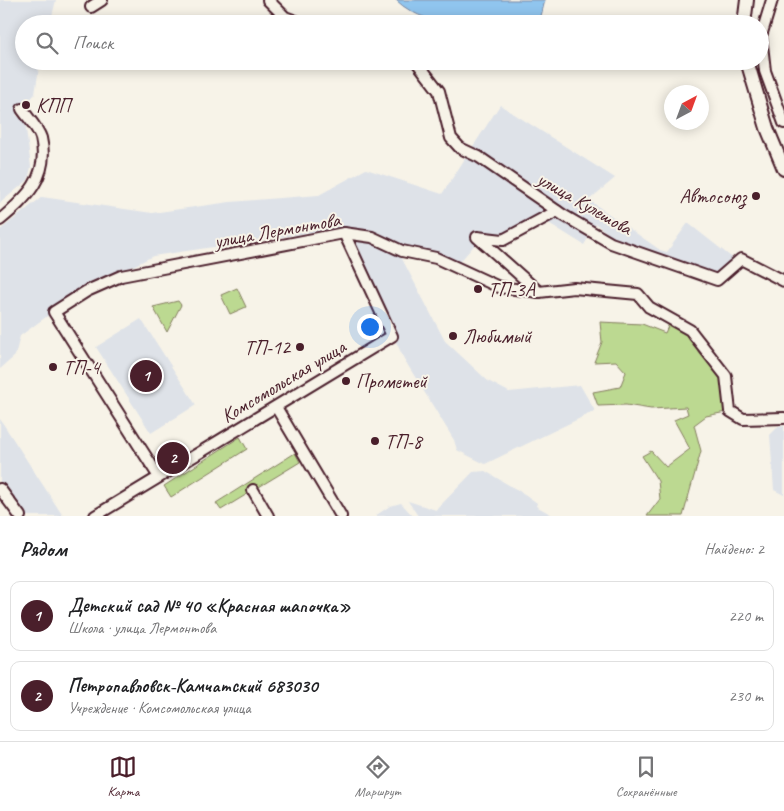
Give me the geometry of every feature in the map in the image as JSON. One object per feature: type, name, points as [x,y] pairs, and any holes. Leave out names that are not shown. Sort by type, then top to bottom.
[{"type":"main road","points":[[745,15],[747,0]]},
{"type":"main road","points":[[750,70],[767,128],[784,169]]},
{"type":"street","points":[[91,7],[102,0]]},
{"type":"street","points":[[268,0],[283,15]]},
{"type":"street","points":[[767,15],[772,0]]},
{"type":"street","name":"улица Кулешова","points":[[423,70],[439,91],[451,138],[460,148],[480,157],[557,211],[611,243],[717,280],[741,259],[784,281]]},
{"type":"street","points":[[765,70],[784,123]]},
{"type":"street","points":[[0,220],[31,192],[40,174],[41,138],[22,109]]},
{"type":"street","points":[[539,292],[477,237],[503,240],[557,211]]},
{"type":"street","name":"улица Лермонтова","points":[[159,477],[54,312],[87,292],[121,276],[344,233],[372,237],[402,251],[436,258],[499,287],[539,292],[574,288],[638,294],[649,307],[690,330],[726,376],[730,411],[743,419],[784,418]]},
{"type":"street","name":"Комсомольская улица","points":[[95,516],[392,336],[344,233]]},
{"type":"street","points":[[276,407],[341,516]]},
{"type":"street","points":[[0,489],[20,516]]},
{"type":"street","points":[[253,490],[268,516]]},
{"type":"shaded area","points":[[0,0],[56,0],[52,15],[15,15],[15,70],[39,70],[35,94],[16,115],[25,122],[31,167],[28,180],[0,203]]},
{"type":"shaded area","points":[[500,105],[615,178],[589,200],[660,250],[667,252],[688,223],[735,260],[717,277],[619,242],[596,224],[584,245],[539,217],[491,243],[478,241],[457,265],[400,255],[445,341],[488,381],[509,392],[580,385],[595,411],[485,464],[457,450],[454,440],[404,359],[349,239],[327,230],[153,256],[76,295],[20,336],[15,356],[0,369],[0,230],[42,197],[152,213],[230,202],[319,195],[366,169],[442,194]]},
{"type":"shaded area","points":[[141,319],[196,405],[151,433],[96,347]]},
{"type":"shaded area","points":[[0,419],[63,516],[22,516],[0,485]]},
{"type":"shaded area","points":[[784,426],[784,495],[774,490],[770,435],[778,427]]},
{"type":"shaded area","points":[[485,471],[526,495],[537,503],[536,506],[554,516],[418,516],[408,501],[436,510],[473,472]]},
{"type":"shaded area","points":[[401,503],[413,516],[375,516],[390,506]]},
{"type":"green space","points":[[237,288],[246,307],[230,314],[221,295]]},
{"type":"green space","points":[[178,301],[181,305],[167,332],[153,307]]},
{"type":"green space","points":[[600,322],[642,324],[665,333],[669,324],[687,334],[722,379],[726,412],[706,416],[694,425],[701,451],[683,516],[647,516],[660,499],[658,481],[642,456],[651,451],[666,467],[690,449],[674,420],[688,414],[686,407],[651,409],[626,405],[598,406],[593,392],[620,387],[626,372],[616,361],[594,362],[602,342]]},
{"type":"green space","points":[[240,437],[247,449],[171,497],[164,486]]},
{"type":"green space","points":[[295,453],[300,462],[221,510],[216,503]]},
{"type":"water","points":[[396,0],[545,0],[541,15],[420,15],[410,11]]},
{"type":"place","name":"КПП","points":[[26,105]]},
{"type":"place","name":"Автосоюз","points":[[756,196]]},
{"type":"place","name":"ТП-3А","points":[[478,289]]},
{"type":"place","name":"Любимый","points":[[453,336]]},
{"type":"place","name":"ТП-12","points":[[300,347]]},
{"type":"place","name":"ТП-4","points":[[53,367]]},
{"type":"place","name":"Детский сад № 40 «Красная шапочка»","points":[[146,376]]},
{"type":"place","name":"Прометей","points":[[346,381]]},
{"type":"place","name":"ТП-8","points":[[375,441]]},
{"type":"place","name":"Петропавловск-Камчатский 683030","points":[[173,458]]}]
